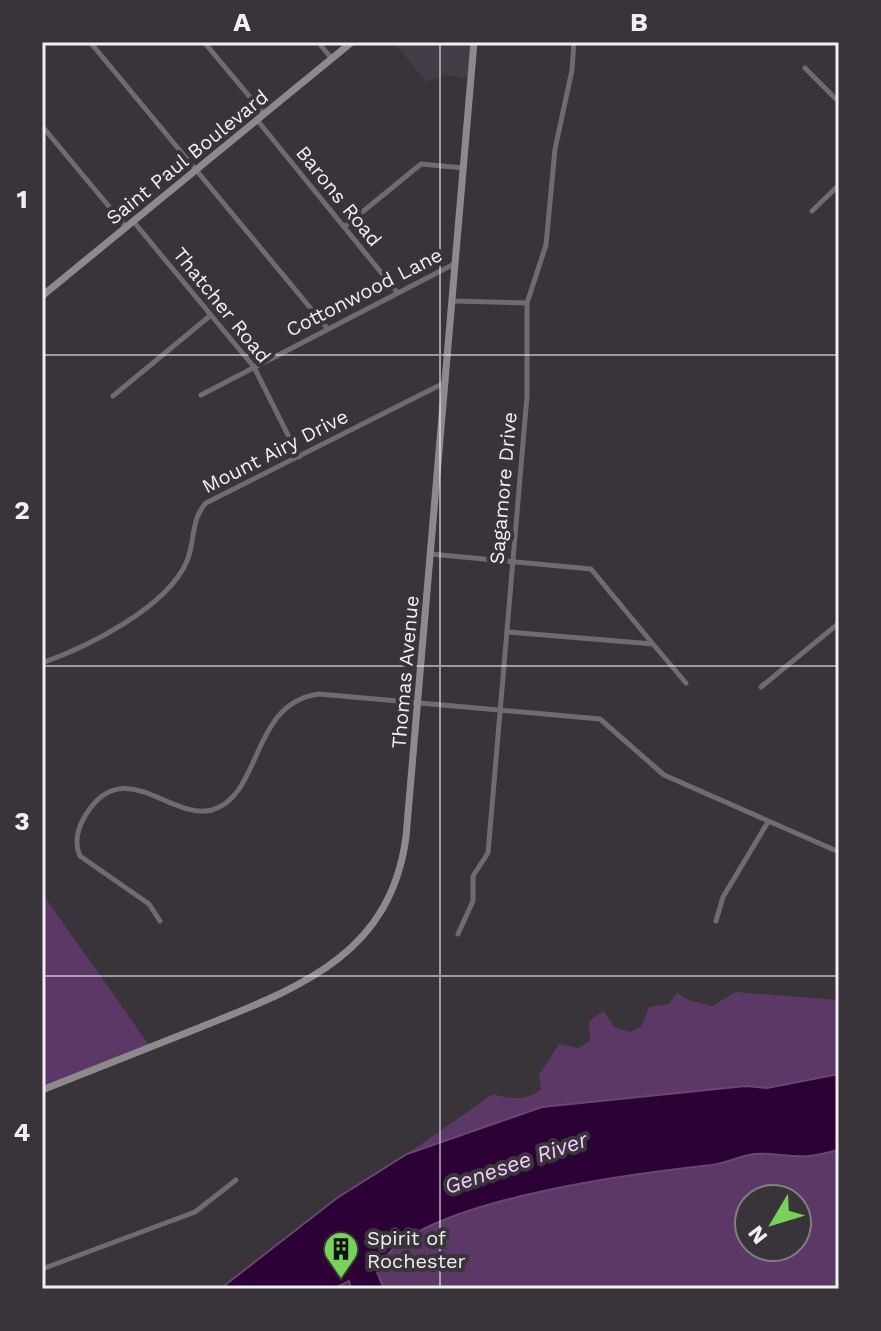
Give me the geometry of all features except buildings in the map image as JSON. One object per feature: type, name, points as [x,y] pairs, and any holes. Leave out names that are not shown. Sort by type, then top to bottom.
[{"type":"main road","name":"Saint Paul Boulevard","points":[[44,292],[352,42]]},
{"type":"main road","name":"Thomas Avenue","points":[[42,1090],[292,990],[323,973],[352,948],[392,893],[403,860],[454,301],[474,42]]},
{"type":"street","points":[[90,42],[327,328]]},
{"type":"street","points":[[204,42],[264,114]]},
{"type":"street","points":[[318,42],[332,59]]},
{"type":"street","name":"Sagamore Drive","points":[[458,934],[473,901],[473,876],[488,853],[527,396],[527,303],[546,245],[555,149],[572,70],[574,42]]},
{"type":"street","points":[[805,68],[839,102]]},
{"type":"street","name":"Barons Road","points":[[257,120],[397,292]]},
{"type":"street","name":"Thatcher Road","points":[[42,126],[254,367],[299,457]]},
{"type":"street","points":[[344,227],[421,164],[465,168]]},
{"type":"street","points":[[812,211],[839,185]]},
{"type":"street","name":"Cottonwood Lane","points":[[201,395],[457,262]]},
{"type":"street","points":[[454,301],[527,303]]},
{"type":"street","points":[[113,396],[211,315]]},
{"type":"street","name":"Mount Airy Drive","points":[[42,663],[90,645],[165,591],[186,564],[197,516],[206,503],[447,381]]},
{"type":"street","points":[[431,554],[591,569],[686,683]]},
{"type":"street","points":[[761,687],[839,623]]},
{"type":"street","points":[[507,632],[653,644]]},
{"type":"street","points":[[160,921],[149,904],[80,856],[77,846],[82,823],[101,799],[116,791],[141,789],[183,809],[212,809],[238,792],[261,740],[285,710],[299,700],[327,693],[604,720],[639,757],[664,775],[839,852]]},
{"type":"street","points":[[716,921],[723,897],[768,822]]},
{"type":"street","points":[[42,1269],[195,1212],[236,1180]]},
{"type":"shaded area","points":[[394,42],[471,42],[468,78],[444,75],[426,82]]},
{"type":"shaded area","points":[[42,893],[149,1045],[42,1089]]},
{"type":"shaded area","points":[[736,992],[839,1000],[839,1074],[767,1088],[746,1086],[542,1107],[407,1154],[493,1094],[518,1098],[530,1096],[541,1089],[539,1075],[559,1044],[578,1048],[590,1041],[589,1021],[604,1011],[614,1027],[630,1032],[641,1027],[649,1007],[669,1004],[677,993],[688,1000],[712,1006]]},
{"type":"shaded area","points":[[839,1150],[839,1289],[384,1289],[378,1282],[387,1255],[418,1232],[465,1212],[521,1196],[636,1174],[718,1163],[754,1154]]},
{"type":"water","name":"Genesee River","points":[[839,1074],[839,1150],[802,1156],[754,1154],[712,1165],[583,1183],[475,1209],[429,1226],[395,1247],[377,1272],[384,1289],[351,1289],[349,1281],[334,1289],[220,1289],[337,1198],[407,1154],[542,1107],[746,1086],[767,1088]]},
{"type":"place","name":"Spirit of Rochester","points":[[341,1280]]}]
